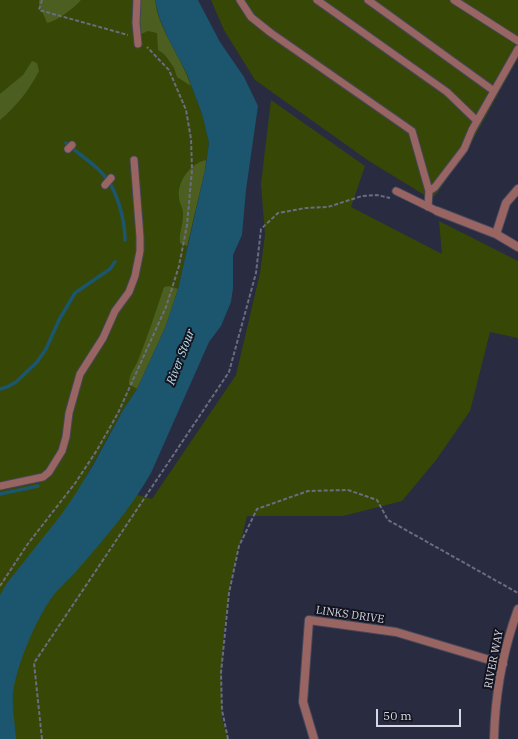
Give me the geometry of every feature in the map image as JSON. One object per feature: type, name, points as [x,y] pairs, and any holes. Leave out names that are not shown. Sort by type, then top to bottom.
[{"type":"street","points":[[496,234],[506,203],[518,189]]},
{"type":"street","points":[[437,211],[496,234],[518,247]]},
{"type":"street","name":"RIVER WAY","points":[[494,739],[495,711],[503,664],[511,628],[518,609]]},
{"type":"street","name":"LINKS DRIVE","points":[[314,739],[303,702],[309,620],[396,632],[503,664]]},
{"type":"lane","points":[[137,0],[137,41]]},
{"type":"lane","points":[[240,0],[251,17],[271,33],[412,131],[428,191],[428,207]]},
{"type":"lane","points":[[317,0],[447,92],[477,121]]},
{"type":"lane","points":[[368,0],[494,91]]},
{"type":"lane","points":[[454,0],[518,41]]},
{"type":"lane","points":[[428,191],[436,187],[464,149],[477,121],[518,49]]},
{"type":"lane","points":[[0,486],[44,477],[53,466],[62,451],[66,437],[68,412],[80,374],[103,338],[116,311],[129,292],[136,276],[140,250],[140,237],[134,160]]},
{"type":"lane","points":[[104,185],[111,178]]},
{"type":"lane","points":[[396,191],[437,211]]},
{"type":"path","points":[[0,586],[27,546],[76,482],[98,450],[118,413],[166,307],[179,266],[187,225],[192,170],[191,139],[186,110],[169,70],[143,42],[137,41],[130,35],[39,10],[42,0]]},
{"type":"path","points":[[42,739],[34,663],[229,372],[256,273],[261,229],[278,213],[306,208],[328,207],[362,196],[377,195],[390,198],[396,191]]},
{"type":"path","points":[[228,739],[222,710],[222,673],[229,594],[239,546],[257,509],[308,491],[348,490],[377,500],[388,520],[518,593]]},
{"type":"green space","points":[[0,0],[155,0],[159,17],[168,38],[187,74],[202,114],[209,143],[205,170],[178,289],[165,328],[137,389],[123,410],[84,480],[152,499],[236,375],[260,273],[265,235],[261,184],[271,100],[365,166],[351,207],[442,254],[439,221],[518,261],[518,338],[490,332],[470,411],[436,460],[402,501],[343,516],[247,516],[231,579],[224,631],[221,683],[222,719],[228,739],[0,739]]},
{"type":"green space","points":[[39,0],[81,0],[65,14],[56,20],[47,23],[39,4]]},
{"type":"green space","points":[[140,0],[155,0],[163,27],[191,86],[177,77],[174,68],[168,59],[158,50],[157,33],[148,31],[139,35]]},
{"type":"green space","points":[[211,0],[518,0],[518,58],[470,145],[437,193],[431,199],[369,161],[255,80],[224,30]]},
{"type":"green space","points":[[32,61],[37,63],[39,71],[22,97],[0,120],[0,94],[23,75]]},
{"type":"green space","points":[[206,160],[187,246],[180,243],[183,213],[179,199],[180,185],[190,169]]},
{"type":"green space","points":[[169,286],[178,289],[165,328],[137,389],[129,384],[130,377],[138,361],[164,287]]},
{"type":"water","name":"River Stour","points":[[155,0],[198,0],[220,42],[244,77],[258,106],[246,190],[242,235],[233,255],[233,288],[231,302],[221,326],[209,342],[151,473],[126,511],[108,534],[53,596],[38,620],[22,658],[15,682],[13,704],[16,739],[0,739],[0,595],[7,583],[61,515],[76,493],[123,410],[137,389],[165,328],[178,289],[205,170],[209,143],[202,114],[187,74],[159,17]]},
{"type":"waterway","points":[[66,143],[94,165],[112,187],[122,214],[125,240]]},
{"type":"waterway","points":[[0,389],[16,382],[37,362],[46,349],[59,320],[75,293],[110,269],[115,262]]},
{"type":"waterway","points":[[0,494],[38,486]]}]
